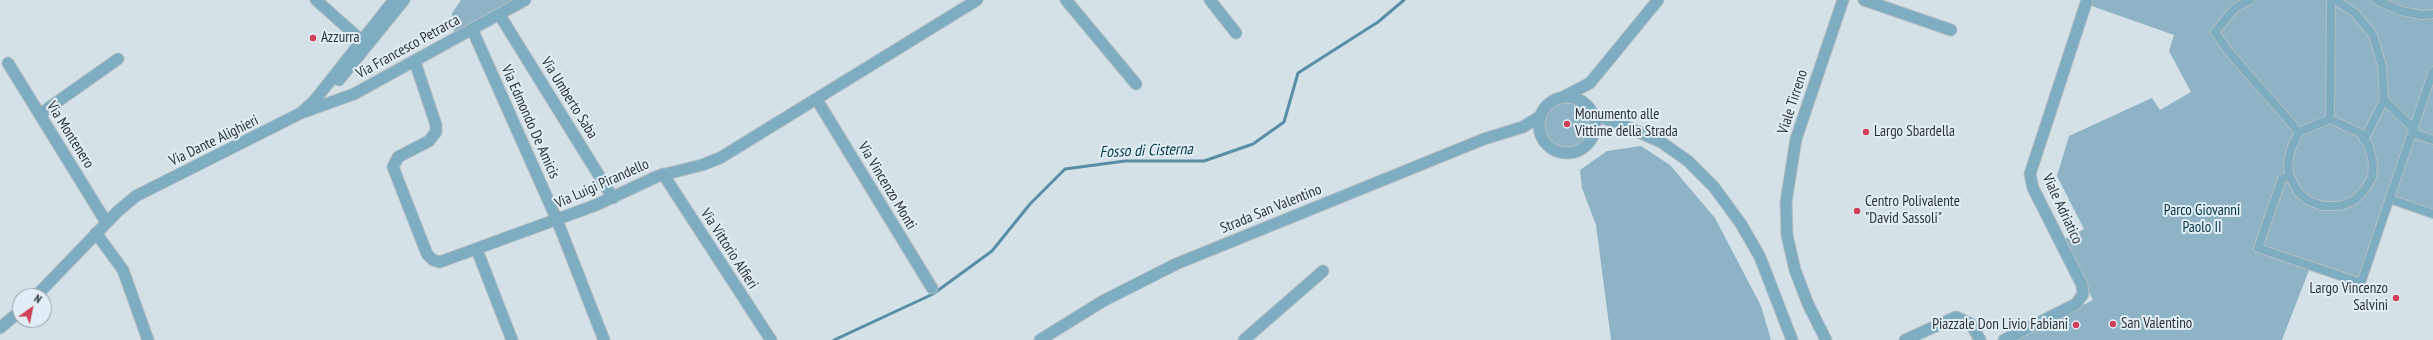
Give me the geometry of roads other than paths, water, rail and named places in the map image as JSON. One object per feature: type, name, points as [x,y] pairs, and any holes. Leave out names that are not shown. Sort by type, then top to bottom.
[{"type":"street","points":[[316,0],[360,40]]},
{"type":"street","name":"Via Dante Alighieri","points":[[44,288],[106,222],[122,207],[140,194],[302,113],[315,100],[360,40],[394,0]]},
{"type":"street","points":[[315,100],[336,83],[404,0]]},
{"type":"street","name":"Via Francesco Petrarca","points":[[302,113],[350,96],[415,62],[525,0]]},
{"type":"street","name":"Via Luigi Pirandello","points":[[415,62],[436,125],[436,132],[432,139],[398,157],[395,162],[394,170],[431,259],[440,262],[558,220],[613,198],[663,174],[702,165],[720,158],[817,100],[977,0]]},
{"type":"street","points":[[1066,0],[1136,84]]},
{"type":"street","points":[[1210,0],[1236,33]]},
{"type":"street","points":[[1540,135],[1539,117],[1549,102],[1565,96],[1590,83],[1658,0]]},
{"type":"street","name":"Viale Tirreno","points":[[1826,340],[1808,304],[1795,270],[1788,245],[1785,217],[1787,184],[1796,140],[1843,0]]},
{"type":"street","points":[[1864,0],[1951,30]]},
{"type":"street","name":"Viale Adriatico","points":[[2004,340],[2076,304],[2083,294],[2082,285],[2033,188],[2030,178],[2031,167],[2087,0]]},
{"type":"street","points":[[2250,0],[2235,8],[2215,32],[2229,52],[2299,132]]},
{"type":"street","points":[[2330,119],[2331,0]]},
{"type":"street","points":[[2335,0],[2355,12],[2373,35],[2382,66],[2384,100],[2364,140]]},
{"type":"street","points":[[2376,0],[2401,11],[2422,15],[2433,14]]},
{"type":"street","name":"Via Umberto Saba","points":[[499,14],[613,198]]},
{"type":"street","name":"Via Edmondo De Amicis","points":[[472,29],[558,220],[604,340]]},
{"type":"street","points":[[40,114],[118,59]]},
{"type":"street","name":"Via Montenero","points":[[8,63],[106,222]]},
{"type":"street","points":[[2290,175],[2282,179],[2258,248],[2361,283],[2413,131],[2430,91],[2433,71]]},
{"type":"street","points":[[1586,104],[1590,83]]},
{"type":"street","points":[[1565,96],[1574,97],[1586,104],[1594,114],[1661,142],[1676,151],[1714,187],[1741,224],[1760,257],[1792,340]]},
{"type":"street","name":"Via Vincenzo Monti","points":[[817,100],[932,288]]},
{"type":"street","points":[[2384,100],[2413,131],[2433,140]]},
{"type":"street","points":[[1523,127],[1540,135],[1551,149],[1568,153],[1585,147],[1594,132],[1594,114]]},
{"type":"street","name":"Strada San Valentino","points":[[1040,340],[1109,298],[1191,258],[1484,139],[1523,127],[1539,117]]},
{"type":"street","points":[[2330,119],[2360,133],[2369,146],[2374,164],[2372,177],[2366,188],[2355,200],[2340,206],[2322,206],[2307,200],[2298,192],[2290,175],[2288,163],[2291,149],[2299,132],[2330,119]]},
{"type":"street","points":[[1594,132],[1618,123]]},
{"type":"street","name":"Via Vittorio Alfieri","points":[[663,174],[771,340]]},
{"type":"street","points":[[2390,199],[2433,214]]},
{"type":"street","points":[[96,233],[123,270],[148,340]]},
{"type":"street","points":[[477,250],[512,340]]},
{"type":"street","points":[[1244,340],[1323,271]]},
{"type":"street","points":[[1905,340],[1956,317],[1971,324],[1980,340]]},
{"type":"street","points":[[0,328],[12,318]]},
{"type":"waterway","name":"Fosso di Cisterna","points":[[834,340],[933,294],[992,251],[1030,204],[1065,169],[1125,161],[1204,161],[1253,144],[1284,122],[1298,73],[1378,22],[1404,0]]},
{"type":"place","name":"Azzurra","points":[[313,38]]},
{"type":"place","name":"Monumento alle Vittime della Strada","points":[[1567,124]]},
{"type":"place","name":"Largo Sbardella","points":[[1866,132]]},
{"type":"place","name":"Centro Polivalente \"David Sassoli\"","points":[[1857,211]]},
{"type":"place","name":"Largo Vincenzo Salvini","points":[[2396,298]]},
{"type":"place","name":"San Valentino","points":[[2113,324]]},
{"type":"place","name":"Piazzale Don Livio Fabiani","points":[[2076,325]]},
{"type":"park label","name":"Parco Giovanni Paolo II","points":[[2202,220]]}]
